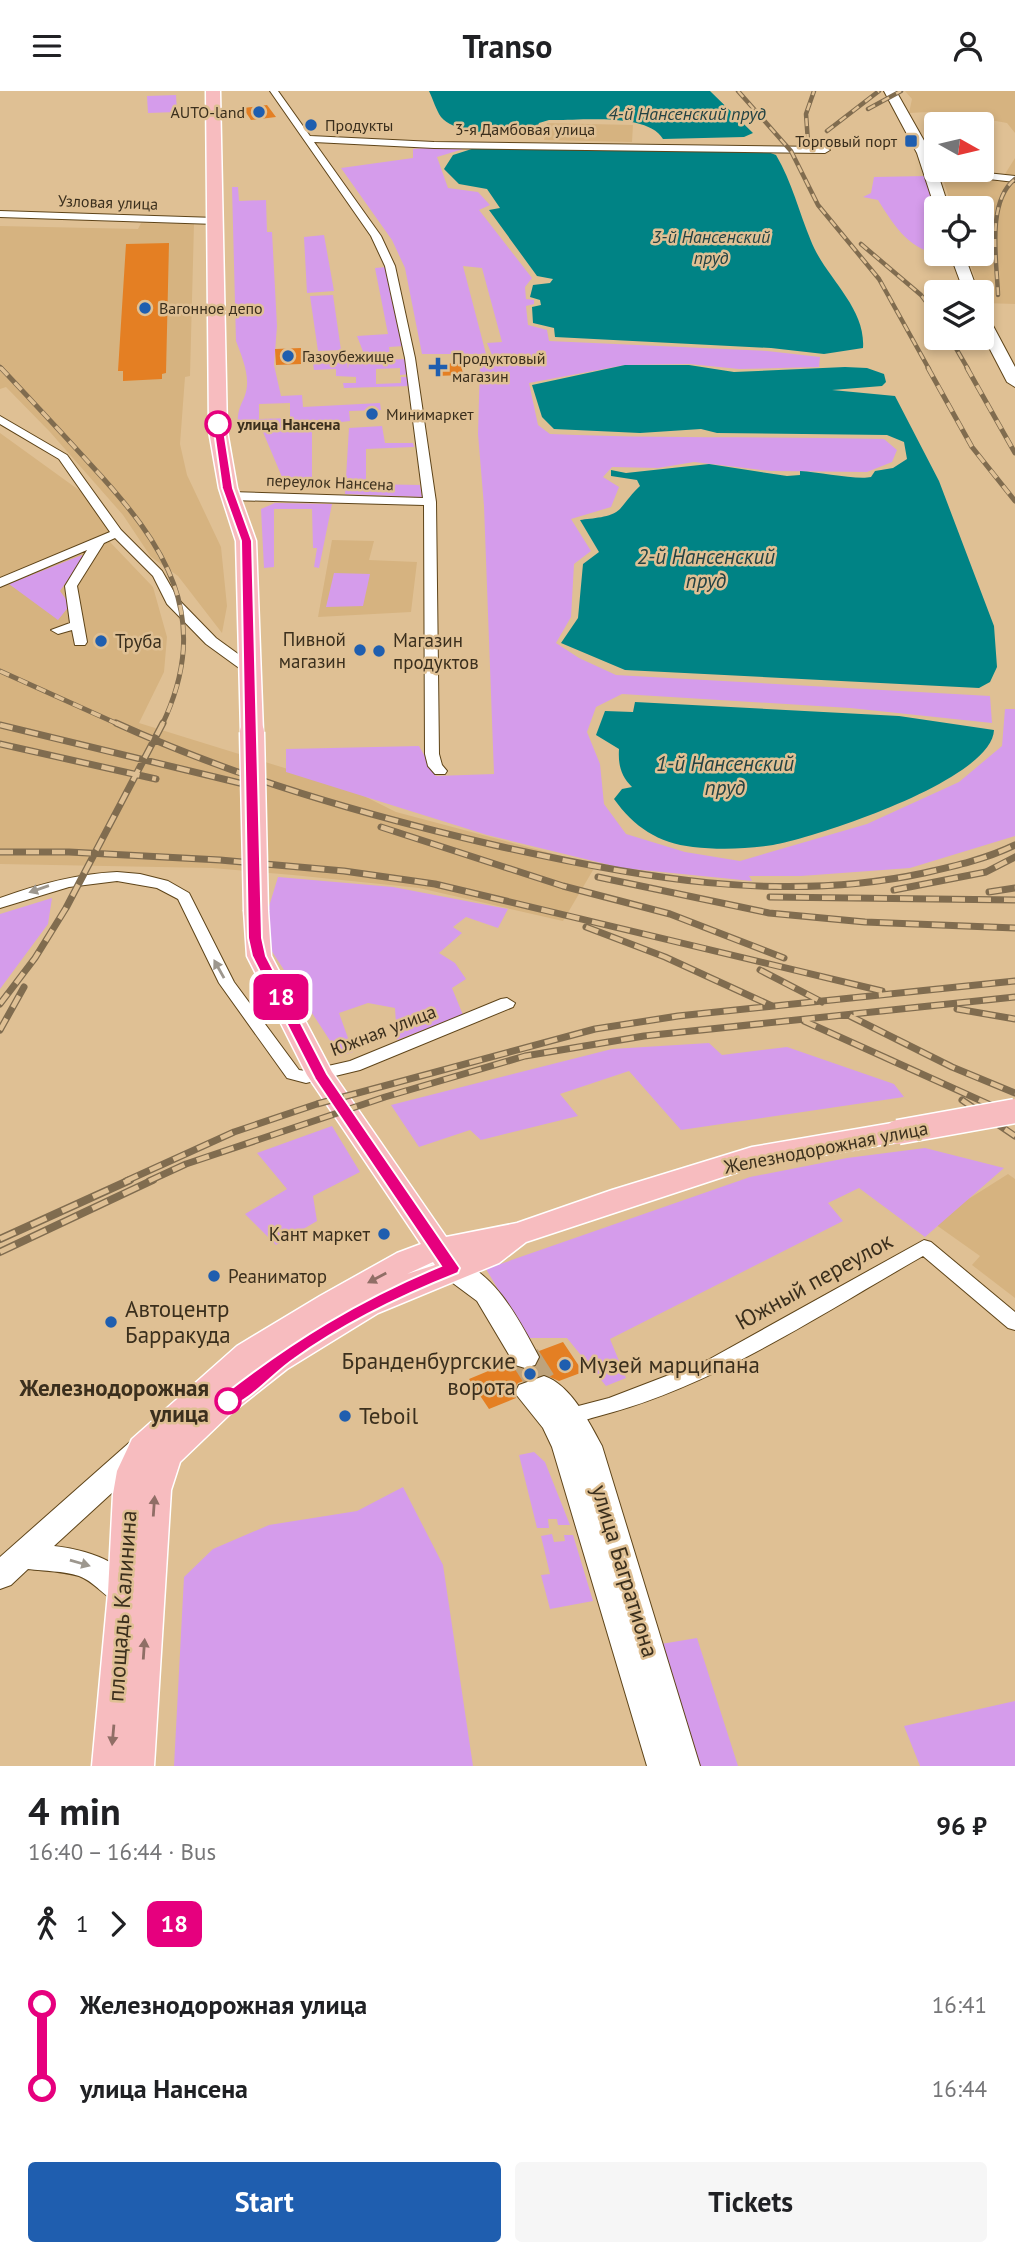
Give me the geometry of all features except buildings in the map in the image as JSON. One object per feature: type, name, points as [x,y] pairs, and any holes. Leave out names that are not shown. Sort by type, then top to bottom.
[{"type":"main road","points":[[213,91],[216,221],[215,388],[222,462],[230,496],[246,541],[259,956],[313,1076],[518,1360]]},
{"type":"main road","points":[[890,91],[924,158]]},
{"type":"main road","points":[[994,343],[1015,382]]},
{"type":"main road","name":"Железнодорожная улица","points":[[24,1556],[156,1451],[248,1354],[407,1261],[494,1253],[520,1233],[622,1197],[752,1157],[1015,1111]]},
{"type":"main road","name":"улица Багратиона","points":[[664,1766],[567,1447],[536,1390],[570,1416],[587,1446],[683,1766]]},
{"type":"main road","name":"площадь Калинина","points":[[110,1766],[125,1593],[129,1494],[133,1471],[156,1451],[162,1467],[155,1490],[136,1766]]},
{"type":"main road","points":[[24,1556],[79,1561],[108,1574],[125,1593]]},
{"type":"street","points":[[274,91],[376,236],[390,266],[410,358],[429,502],[432,754],[435,766],[440,771]]},
{"type":"street","name":"3-я Дамбовая улица","points":[[309,139],[434,145],[825,150]]},
{"type":"street","points":[[994,177],[1015,179]]},
{"type":"street","name":"Узловая улица","points":[[0,215],[216,221]]},
{"type":"street","points":[[0,419],[63,457],[117,533],[158,574],[172,601],[211,641],[251,670]]},
{"type":"street","name":"переулок Нансена","points":[[230,496],[429,502]]},
{"type":"street","points":[[0,583],[117,533]]},
{"type":"street","points":[[80,642],[71,586],[92,563],[97,543]]},
{"type":"street","points":[[58,630],[77,625]]},
{"type":"street","points":[[0,903],[80,878],[137,879],[173,888],[184,896],[227,983],[277,1056],[293,1074],[313,1076]]},
{"type":"street","name":"Южная улица","points":[[313,1076],[354,1066],[507,1003]]},
{"type":"street","name":"Южный переулок","points":[[570,1416],[612,1405],[715,1365],[924,1247],[1015,1323]]},
{"type":"street","name":"Железнодорожная улица","points":[[0,1576],[24,1556]]},
{"type":"shaded area","points":[[905,91],[1015,91],[1015,133],[1007,123],[994,121],[994,112],[909,113],[912,99]]},
{"type":"shaded area","points":[[176,95],[177,112],[148,113],[147,96]]},
{"type":"shaded area","points":[[547,123],[633,125],[632,142],[544,140]]},
{"type":"shaded area","points":[[480,144],[437,157],[448,188],[478,192],[490,205],[479,210],[532,278],[525,287],[526,299],[534,300],[534,304],[526,306],[528,325],[547,330],[549,341],[767,351],[820,357],[819,367],[739,369],[689,364],[625,365],[529,383],[538,425],[550,434],[884,439],[897,450],[892,462],[867,472],[771,471],[694,462],[658,468],[612,467],[603,477],[619,487],[611,507],[571,519],[591,551],[574,564],[571,617],[556,643],[579,658],[616,675],[990,696],[992,723],[850,708],[622,694],[596,707],[587,732],[600,764],[604,804],[626,834],[685,852],[740,861],[867,824],[959,782],[1002,746],[1005,709],[1015,709],[1015,836],[910,868],[801,876],[749,876],[752,881],[622,868],[487,835],[286,772],[286,749],[419,746],[436,776],[494,774],[484,506],[478,434],[480,363],[492,355],[487,343],[502,342],[482,268],[463,266],[486,354],[422,354],[405,268],[392,240],[341,168],[413,158],[413,149]]},
{"type":"shaded area","points":[[1015,158],[1015,304],[994,303],[994,280],[975,280],[971,266],[994,266],[994,196],[948,196],[944,182],[1000,182]]},
{"type":"shaded area","points":[[924,176],[924,182],[928,182],[932,196],[924,196],[924,250],[895,226],[878,200],[863,197],[871,193],[874,177]]},
{"type":"shaded area","points":[[232,187],[238,187],[239,201],[266,200],[267,232],[272,232],[277,326],[274,365],[281,396],[302,395],[303,407],[380,403],[381,410],[349,411],[350,421],[291,428],[238,428],[238,414],[247,380],[236,341]],"holes":[[[290,403],[290,418],[259,419],[259,404]]]},
{"type":"shaded area","points":[[141,223],[194,224],[190,376],[185,377],[180,444],[187,475],[221,547],[227,606],[222,633],[178,576],[151,557],[123,515],[50,432],[6,387],[0,389],[0,226],[138,229]]},
{"type":"shaded area","points":[[324,235],[334,291],[307,293],[304,237]]},
{"type":"shaded area","points":[[387,267],[404,346],[389,347],[390,356],[359,357],[364,354],[357,336],[388,334],[375,268]]},
{"type":"shaded area","points":[[333,295],[341,350],[318,351],[310,296]]},
{"type":"shaded area","points":[[408,359],[410,374],[400,375],[400,368],[376,369],[376,384],[401,383],[401,377],[410,377],[412,386],[344,388],[343,383],[356,383],[356,377],[336,376],[336,369],[314,370],[313,363],[347,361],[348,369],[349,361]]},
{"type":"shaded area","points":[[382,426],[385,443],[413,443],[414,447],[366,449],[366,484],[420,485],[422,497],[345,494],[349,428]]},
{"type":"shaded area","points":[[312,430],[312,478],[282,477],[263,432]]},
{"type":"shaded area","points":[[0,433],[83,493],[108,530],[109,541],[153,587],[167,637],[164,672],[139,723],[346,787],[396,812],[596,865],[563,921],[419,888],[293,875],[212,868],[0,864]]},
{"type":"shaded area","points":[[275,503],[332,504],[319,568],[314,567],[317,548],[313,548],[312,509],[274,509],[274,567],[264,568],[261,509]]},
{"type":"shaded area","points":[[332,540],[374,541],[369,560],[417,562],[411,612],[318,617]]},
{"type":"shaded area","points":[[84,556],[60,591],[70,605],[58,620],[9,584]]},
{"type":"shaded area","points":[[334,573],[370,574],[363,606],[326,607]]},
{"type":"shaded area","points":[[278,877],[393,887],[508,909],[498,928],[466,917],[453,927],[462,933],[439,953],[455,963],[466,979],[452,988],[463,1015],[397,1040],[395,1008],[368,1003],[339,1013],[353,1052],[340,1056],[271,950],[267,913]]},
{"type":"shaded area","points":[[52,898],[48,924],[0,989],[0,914]]},
{"type":"shaded area","points":[[709,1043],[722,1055],[787,1047],[894,1084],[904,1097],[681,1130],[629,1071],[560,1094],[578,1116],[481,1140],[470,1130],[419,1147],[391,1105],[612,1049]]},
{"type":"shaded area","points":[[332,1126],[360,1172],[313,1196],[317,1221],[276,1245],[245,1214],[287,1189],[257,1153]]},
{"type":"shaded area","points":[[925,1148],[1004,1168],[925,1237],[859,1188],[828,1203],[843,1221],[610,1339],[626,1378],[606,1386],[567,1338],[527,1338],[486,1269],[750,1177],[847,1158]]},
{"type":"shaded area","points":[[1008,1174],[1015,1179],[1015,1298],[972,1265],[980,1256],[932,1222]]},
{"type":"shaded area","points":[[534,1452],[545,1462],[570,1525],[558,1525],[557,1519],[548,1519],[549,1528],[537,1528],[519,1455]]},
{"type":"shaded area","points":[[403,1487],[443,1565],[473,1766],[174,1766],[184,1577],[213,1549],[269,1525],[357,1511]]},
{"type":"shaded area","points":[[552,1534],[554,1542],[565,1541],[564,1535],[573,1535],[593,1601],[550,1609],[541,1575],[550,1574],[541,1536]]},
{"type":"shaded area","points":[[697,1638],[738,1766],[696,1766],[661,1644]]},
{"type":"shaded area","points":[[1015,1701],[1015,1766],[920,1766],[904,1726]]},
{"type":"water","name":"4-й Нансенский пруд","points":[[429,91],[710,91],[753,133],[744,137],[663,139],[655,130],[643,125],[628,121],[594,119],[549,120],[539,123],[534,135],[485,133],[459,128],[441,117]]},
{"type":"water","name":"3-й Нансенский пруд","points":[[481,146],[768,152],[776,155],[787,176],[817,254],[858,319],[863,348],[824,354],[771,348],[555,337],[554,328],[533,323],[532,307],[541,305],[540,300],[530,297],[533,285],[550,283],[553,279],[537,276],[489,210],[500,208],[487,189],[459,184],[444,169],[453,155]]},
{"type":"water","name":"2-й Нансенский пруд","points":[[625,365],[689,365],[734,372],[845,367],[867,368],[884,374],[886,382],[882,386],[832,390],[895,396],[939,481],[994,626],[997,667],[990,682],[979,688],[625,670],[561,643],[578,618],[583,564],[599,552],[580,520],[616,512],[640,486],[637,480],[611,476],[611,470],[626,473],[709,464],[787,476],[800,475],[800,471],[864,478],[871,477],[875,471],[893,468],[907,459],[904,442],[887,435],[717,433],[701,429],[640,433],[554,429],[542,417],[532,385]]},
{"type":"water","name":"1-й Нансенский пруд","points":[[635,702],[899,716],[994,730],[986,749],[965,768],[899,803],[795,840],[733,849],[703,848],[669,842],[648,832],[630,818],[614,799],[622,789],[632,787],[621,770],[619,749],[596,735],[605,711],[633,712]]},
{"type":"tunnel","points":[[525,1357],[544,1387]]},
{"type":"railway","points":[[738,91],[791,151],[818,205],[879,279],[929,369]]},
{"type":"railway","points":[[808,142],[806,114],[814,91]]},
{"type":"railway","points":[[827,131],[879,91]]},
{"type":"railway","points":[[868,109],[901,91]]},
{"type":"railway","points":[[998,295],[995,250],[997,217],[1006,189],[1015,179]]},
{"type":"railway","points":[[861,244],[924,299]]},
{"type":"railway","points":[[957,350],[968,369]]},
{"type":"railway","points":[[1,368],[141,524],[160,554],[174,584],[182,616],[183,650],[177,686],[162,725]]},
{"type":"railway","points":[[928,368],[972,447],[1015,501]]},
{"type":"railway","points":[[967,368],[1015,453]]},
{"type":"railway","points":[[0,671],[120,725]]},
{"type":"railway","points":[[116,723],[154,740]]},
{"type":"railway","points":[[0,725],[144,760]]},
{"type":"railway","points":[[154,740],[162,725]]},
{"type":"railway","points":[[144,760],[154,740]]},
{"type":"railway","points":[[154,740],[254,778],[397,821],[547,857],[708,883],[816,886],[870,882],[959,865],[1015,845]]},
{"type":"railway","points":[[0,744],[136,775]]},
{"type":"railway","points":[[136,775],[144,760]]},
{"type":"railway","points":[[144,760],[248,785]]},
{"type":"railway","points":[[95,853],[136,775]]},
{"type":"railway","points":[[136,775],[156,779]]},
{"type":"railway","points":[[381,827],[563,886],[670,914],[784,958]]},
{"type":"railway","points":[[0,852],[95,853]]},
{"type":"railway","points":[[0,1004],[35,958],[66,908],[95,853]]},
{"type":"railway","points":[[95,853],[220,860],[344,871],[435,884],[882,991]]},
{"type":"railway","points":[[894,890],[986,872],[1015,857]]},
{"type":"railway","points":[[598,877],[769,913],[865,922],[1015,928]]},
{"type":"railway","points":[[989,892],[1015,888]]},
{"type":"railway","points":[[770,897],[1015,900]]},
{"type":"railway","points":[[586,927],[665,957],[772,1006]]},
{"type":"railway","points":[[760,970],[820,1001]]},
{"type":"railway","points":[[820,1001],[1015,981]]},
{"type":"railway","points":[[0,1030],[24,987]]},
{"type":"railway","points":[[149,1181],[186,1164],[385,1097],[525,1056],[644,1036],[1015,997]]},
{"type":"railway","points":[[126,1181],[234,1132],[317,1104],[595,1029],[678,1016],[820,1001]]},
{"type":"railway","points":[[957,1009],[1015,1019]]},
{"type":"railway","points":[[850,1016],[952,1067],[1015,1093]]},
{"type":"railway","points":[[804,1021],[893,1061]]},
{"type":"railway","points":[[884,1057],[1015,1116]]},
{"type":"railway","points":[[962,1100],[1015,1136]]},
{"type":"railway","points":[[0,1239],[130,1180]]},
{"type":"railway","points":[[0,1252],[153,1180]]},
{"type":"bus line","name":"18","points":[[218,424],[228,488],[246,541],[251,656],[255,938],[259,956],[320,1075],[382,1171],[452,1268],[396,1291],[347,1317],[288,1354],[228,1401]]},
{"type":"place","name":"AUTO-land","points":[[259,112]]},
{"type":"place","name":"Продукты","points":[[311,125]]},
{"type":"place","name":"Торговый порт","points":[[911,141]]},
{"type":"place","name":"Вагонное депо","points":[[145,308]]},
{"type":"place","name":"Газоубежище","points":[[288,356]]},
{"type":"place","name":"Продуктовый магазин","points":[[438,367]]},
{"type":"place","name":"Минимаркет","points":[[372,414]]},
{"type":"place","name":"улица Нансена","points":[[218,424]]},
{"type":"place","name":"Труба","points":[[101,641]]},
{"type":"place","name":"Пивной магазин","points":[[360,650]]},
{"type":"place","name":"Магазин продуктов","points":[[379,651]]},
{"type":"place","name":"Кант маркет","points":[[384,1234]]},
{"type":"place","name":"Реаниматор","points":[[214,1276]]},
{"type":"place","name":"Автоцентр Барракуда","points":[[111,1322]]},
{"type":"place","name":"Музей марципана","points":[[565,1365]]},
{"type":"place","name":"Бранденбургские ворота","points":[[530,1374]]},
{"type":"place","name":"Железнодорожная улица","points":[[228,1401]]},
{"type":"place","name":"Teboil","points":[[345,1416]]}]
